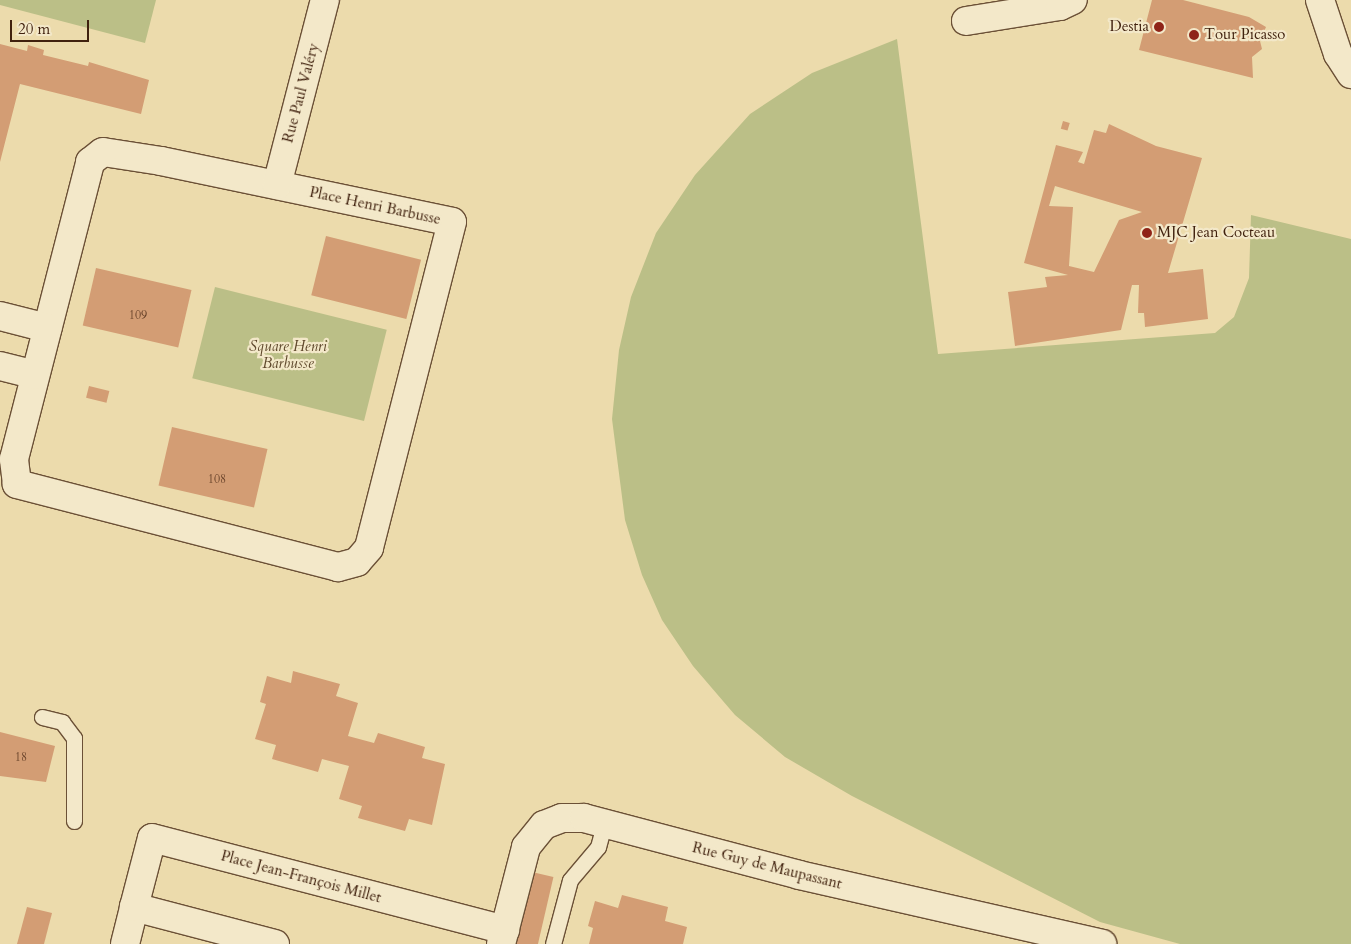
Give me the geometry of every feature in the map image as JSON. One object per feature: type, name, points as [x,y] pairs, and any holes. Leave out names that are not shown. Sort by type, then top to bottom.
[{"type":"street","name":"Rue Paul Valéry","points":[[277,185],[325,0]]},
{"type":"street","points":[[966,21],[1060,6],[1073,0]]},
{"type":"street","points":[[1320,0],[1338,54],[1351,74]]},
{"type":"street","name":"Place Henri Barbusse","points":[[103,152],[277,185],[452,222],[369,548],[357,562],[338,566],[17,484],[14,459],[90,162],[103,152]]},
{"type":"street","points":[[0,316],[47,328]]},
{"type":"street","points":[[0,366],[35,375]]},
{"type":"street","name":"Rue Guy de Maupassant","points":[[503,937],[526,847],[544,825],[562,818],[604,824],[1052,937],[1102,944]]},
{"type":"street","name":"Place Jean-François Millet","points":[[125,944],[152,838],[503,937]]},
{"type":"street","points":[[134,907],[275,944]]},
{"type":"lane","points":[[42,717],[62,722],[74,738],[74,821]]},
{"type":"lane","points":[[553,944],[570,880],[598,846],[604,824]]},
{"type":"green space","points":[[0,0],[156,0],[145,43],[0,5]]},
{"type":"green space","points":[[897,39],[938,354],[1215,333],[1234,317],[1249,278],[1251,215],[1351,239],[1351,944],[1180,944],[1100,922],[852,796],[785,757],[735,715],[693,666],[662,620],[642,575],[625,520],[612,419],[619,350],[631,297],[656,233],[695,175],[750,114],[812,73]]},
{"type":"green space","name":"Square Henri Barbusse","points":[[215,287],[387,330],[364,421],[192,378]]},
{"type":"building","name":"Tour Picasso","points":[[1152,0],[1183,0],[1249,17],[1266,27],[1260,41],[1262,49],[1252,57],[1253,78],[1139,50]]},
{"type":"building","points":[[0,44],[27,51],[28,45],[44,50],[43,55],[88,66],[89,62],[149,80],[141,114],[20,84],[0,162]]},
{"type":"building","points":[[1063,121],[1070,123],[1068,131],[1061,129]]},
{"type":"building","name":"MJC Jean Cocteau","points":[[1109,124],[1156,146],[1202,158],[1168,273],[1203,269],[1208,319],[1145,327],[1144,313],[1138,313],[1139,285],[1132,285],[1121,330],[1015,346],[1008,292],[1047,287],[1045,277],[1068,275],[1024,263],[1056,145],[1083,152],[1078,162],[1084,164],[1094,130],[1106,133]],"holes":[[[1055,186],[1142,212],[1119,220],[1094,272],[1069,266],[1073,207],[1049,206]]]},
{"type":"building","points":[[326,236],[421,260],[406,319],[311,295]]},
{"type":"building","points":[[96,268],[191,290],[178,348],[83,325]]},
{"type":"building","points":[[89,386],[109,391],[106,403],[86,398]]},
{"type":"building","points":[[172,427],[267,449],[254,508],[159,485]]},
{"type":"building","points":[[293,671],[340,684],[336,696],[358,703],[348,736],[374,743],[378,733],[425,747],[422,758],[445,764],[432,825],[409,819],[405,831],[358,818],[362,806],[339,799],[349,766],[322,759],[318,772],[272,759],[276,745],[255,739],[266,704],[260,702],[267,676],[291,683]]},
{"type":"building","points":[[0,732],[55,746],[46,782],[0,776]]},
{"type":"building","points":[[532,872],[553,877],[538,944],[515,944]]},
{"type":"building","points":[[622,895],[668,907],[665,921],[687,927],[683,944],[589,944],[593,928],[588,926],[595,901],[618,908]]},
{"type":"building","points":[[27,907],[52,913],[44,944],[17,944]]},
{"type":"place","name":"Destia","points":[[1159,27]]},
{"type":"place","name":"Tour Picasso","points":[[1194,35]]},
{"type":"place","name":"MJC Jean Cocteau","points":[[1147,233]]}]
